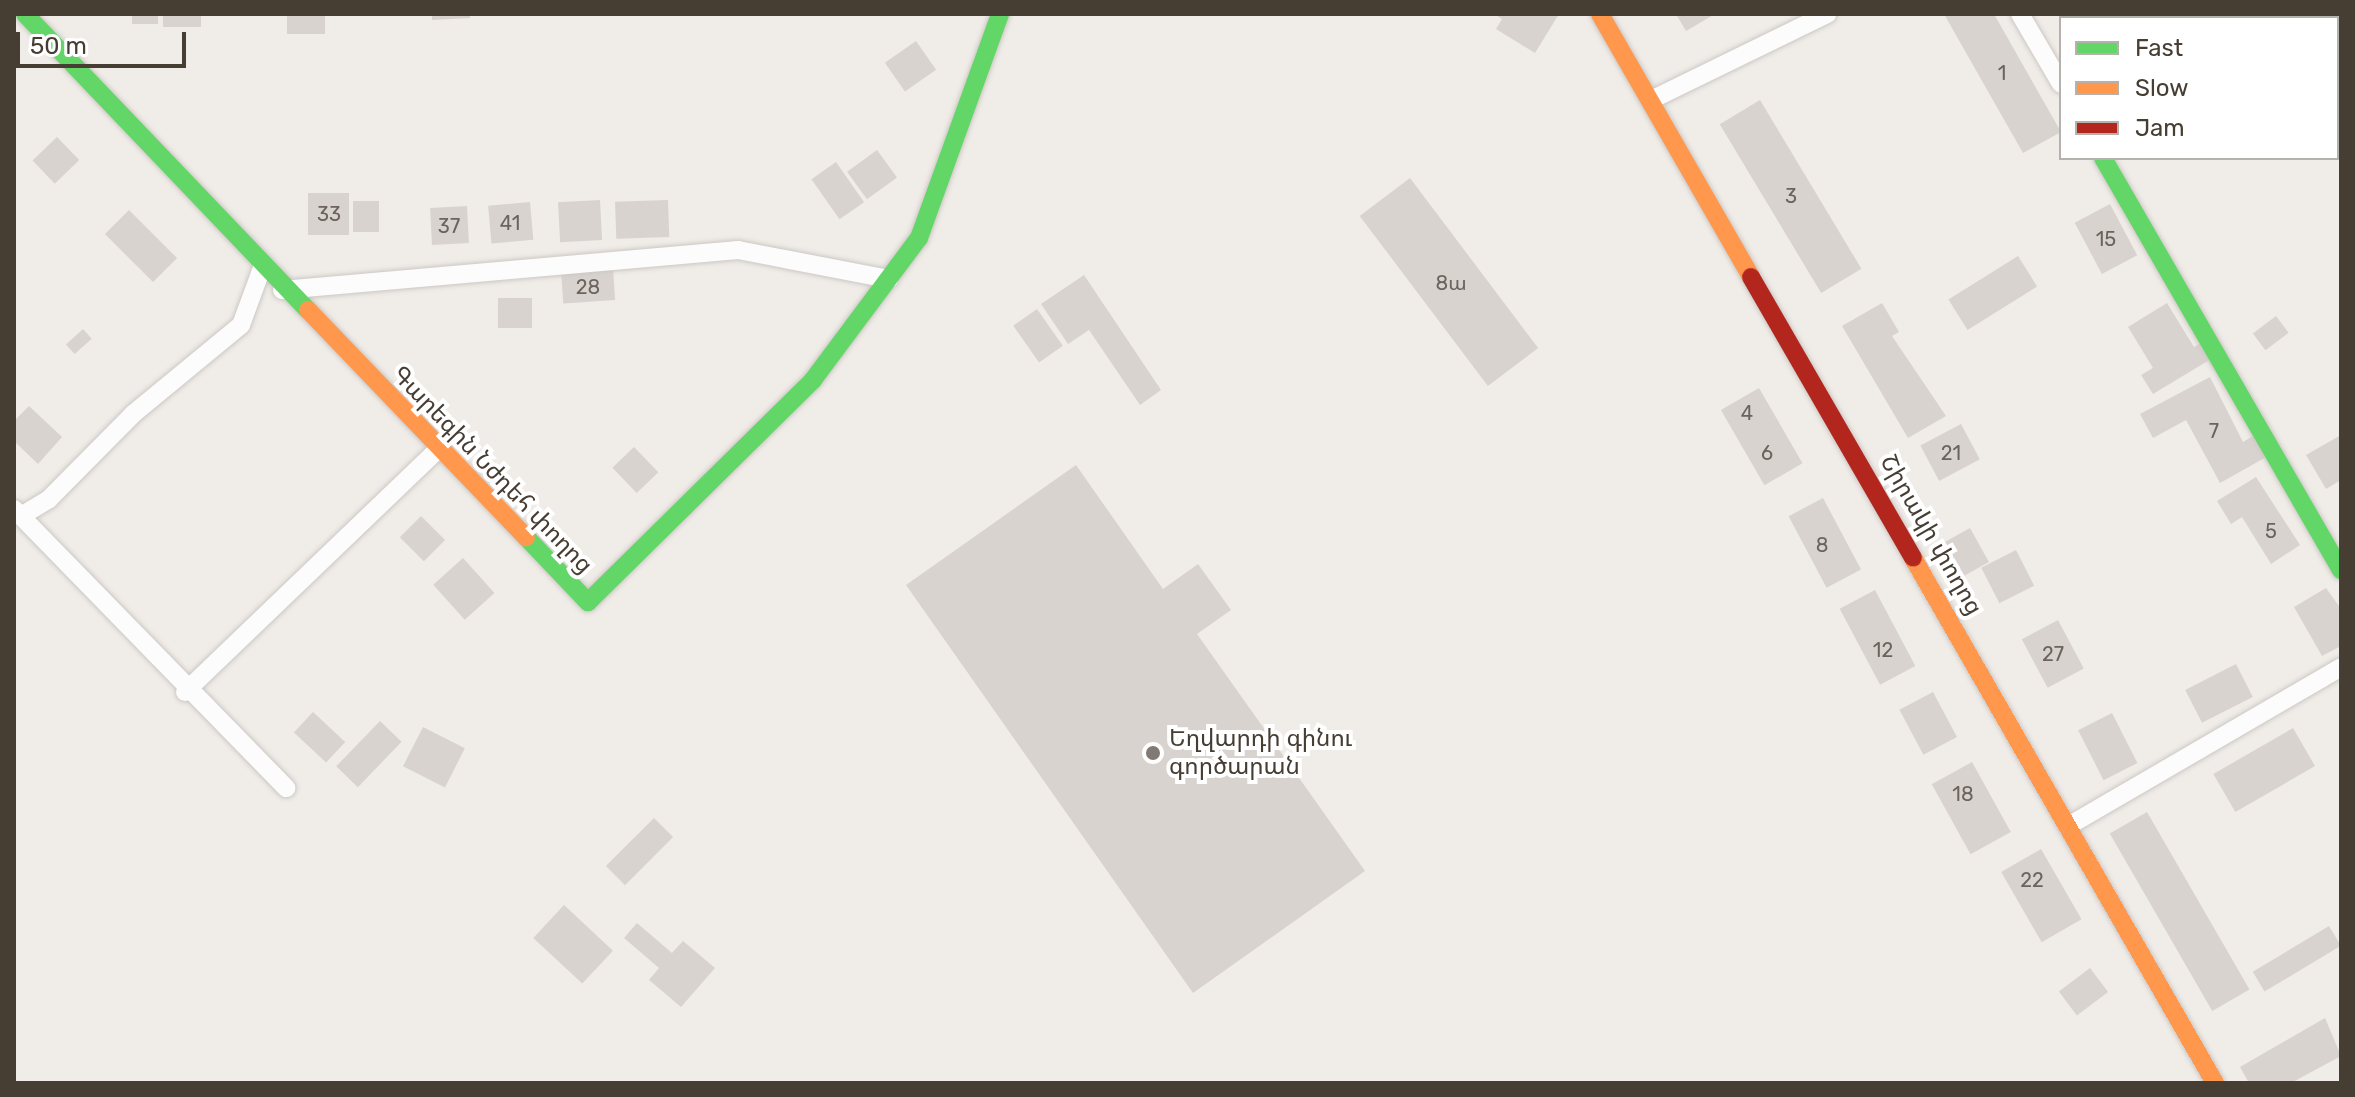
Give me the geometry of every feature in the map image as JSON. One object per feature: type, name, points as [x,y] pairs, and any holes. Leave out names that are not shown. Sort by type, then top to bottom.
[{"type":"street","name":"Գարեգին Նժդեհ փողոց","points":[[25,14],[282,290],[588,602],[813,380],[919,238],[1000,14]]},
{"type":"street","name":"Շիրակի փողոց","points":[[1600,14],[1653,99],[2215,1083]]},
{"type":"street","points":[[1653,99],[1827,14]]},
{"type":"street","points":[[2020,14],[2059,81]]},
{"type":"street","points":[[2104,160],[2341,570]]},
{"type":"street","points":[[282,290],[738,250],[889,279]]},
{"type":"street","points":[[262,268],[241,325],[133,414],[49,499],[17,513],[185,692],[286,788]]},
{"type":"street","points":[[185,692],[438,449]]},
{"type":"street","points":[[2070,825],[2341,667]]},
{"type":"building","points":[[132,14],[158,14],[158,24],[132,24]]},
{"type":"building","points":[[163,14],[201,14],[201,27],[163,27]]},
{"type":"building","points":[[287,14],[325,14],[325,34],[287,34]]},
{"type":"building","points":[[432,14],[470,14],[470,18],[432,20]]},
{"type":"building","points":[[1494,14],[1559,14],[1535,53],[1496,29],[1502,19]]},
{"type":"building","points":[[1676,14],[1715,14],[1686,31]]},
{"type":"building","points":[[1944,14],[1994,14],[2059,128],[2059,133],[2023,153]]},
{"type":"building","points":[[916,41],[936,70],[905,91],[885,63]]},
{"type":"building","points":[[1760,100],[1861,269],[1821,293],[1720,124]]},
{"type":"building","points":[[57,137],[79,160],[55,184],[33,161]]},
{"type":"building","points":[[877,150],[897,178],[867,199],[847,172]]},
{"type":"building","points":[[836,162],[864,202],[840,219],[811,179]]},
{"type":"building","points":[[1410,178],[1538,348],[1488,386],[1360,216]]},
{"type":"building","points":[[308,193],[349,193],[349,235],[308,235]]},
{"type":"building","points":[[600,200],[602,240],[560,242],[558,202]]},
{"type":"building","points":[[668,200],[669,237],[616,239],[615,202]]},
{"type":"building","points":[[353,201],[379,201],[379,232],[353,232]]},
{"type":"building","points":[[530,202],[533,240],[491,244],[488,206]]},
{"type":"building","points":[[2110,204],[2137,255],[2102,274],[2075,223]]},
{"type":"building","points":[[467,206],[469,243],[432,245],[430,208]]},
{"type":"building","points":[[129,210],[177,258],[153,282],[105,234]]},
{"type":"building","points":[[2018,256],[2037,287],[1968,330],[1948,299]]},
{"type":"building","points":[[613,269],[615,300],[563,304],[561,273]]},
{"type":"building","points":[[1084,275],[1161,390],[1140,405],[1089,330],[1068,344],[1041,304]]},
{"type":"building","points":[[498,298],[532,298],[532,328],[498,328]]},
{"type":"building","points":[[1882,303],[1899,332],[1892,336],[1946,416],[1908,438],[1842,326]]},
{"type":"building","points":[[2167,303],[2194,347],[2206,340],[2216,356],[2153,394],[2141,375],[2153,368],[2128,327]]},
{"type":"building","points":[[1037,309],[1063,346],[1039,362],[1013,326]]},
{"type":"building","points":[[2276,316],[2289,333],[2265,350],[2253,333]]},
{"type":"building","points":[[83,329],[92,339],[75,354],[66,344]]},
{"type":"building","points":[[2210,377],[2243,442],[2256,434],[2268,456],[2220,483],[2186,420],[2153,438],[2140,414]]},
{"type":"building","points":[[1759,388],[1802,463],[1764,485],[1721,410]]},
{"type":"building","points":[[29,406],[62,437],[38,464],[14,441],[14,421]]},
{"type":"building","points":[[1961,424],[1980,459],[1939,481],[1920,446]]},
{"type":"building","points":[[2341,435],[2341,480],[2326,489],[2306,455]]},
{"type":"building","points":[[634,447],[658,472],[637,493],[612,468]]},
{"type":"building","name":"Եղվարդի գինու գործարան","points":[[1076,465],[1163,589],[1198,564],[1231,610],[1197,634],[1365,871],[1193,993],[906,585]]},
{"type":"building","points":[[2256,477],[2300,545],[2271,564],[2242,517],[2231,524],[2217,501]]},
{"type":"building","points":[[1823,498],[1861,570],[1827,588],[1789,516]]},
{"type":"building","points":[[421,516],[445,540],[424,561],[400,537]]},
{"type":"building","points":[[1970,528],[1989,562],[1949,584],[1930,550]]},
{"type":"building","points":[[2016,550],[2034,586],[1999,603],[1981,568]]},
{"type":"building","points":[[463,558],[494,593],[465,620],[433,585]]},
{"type":"building","points":[[2326,588],[2341,609],[2341,646],[2322,656],[2294,607]]},
{"type":"building","points":[[1875,590],[1915,666],[1880,685],[1840,609]]},
{"type":"building","points":[[2058,620],[2084,669],[2048,688],[2022,639]]},
{"type":"building","points":[[2236,664],[2253,697],[2202,723],[2185,690]]},
{"type":"building","points":[[1933,692],[1957,737],[1923,755],[1899,710]]},
{"type":"building","points":[[313,712],[345,742],[326,762],[294,732]]},
{"type":"building","points":[[2112,713],[2137,763],[2104,780],[2078,730]]},
{"type":"building","points":[[380,721],[402,742],[358,787],[336,766]]},
{"type":"building","points":[[423,727],[465,748],[445,788],[403,766]]},
{"type":"building","points":[[2293,728],[2315,766],[2235,812],[2213,774]]},
{"type":"building","points":[[1972,762],[2011,832],[1971,854],[1932,784]]},
{"type":"building","points":[[2147,812],[2250,990],[2212,1011],[2110,834]]},
{"type":"building","points":[[654,818],[673,837],[625,885],[606,866]]},
{"type":"building","points":[[2041,849],[2082,919],[2042,942],[2001,872]]},
{"type":"building","points":[[564,905],[613,951],[582,984],[533,938]]},
{"type":"building","points":[[637,923],[672,953],[683,941],[715,968],[681,1007],[649,980],[659,968],[624,938]]},
{"type":"building","points":[[2329,926],[2341,946],[2265,992],[2253,972]]},
{"type":"building","points":[[2090,968],[2108,992],[2077,1015],[2059,991]]},
{"type":"building","points":[[2325,1018],[2341,1056],[2291,1083],[2249,1083],[2240,1067]]},
{"type":"traffic: fast","points":[[25,14],[308,310]]},
{"type":"traffic: fast","points":[[526,537],[588,602],[813,380],[919,238],[1000,14]]},
{"type":"traffic: fast","points":[[2104,160],[2341,570]]},
{"type":"traffic: slow","points":[[1600,14],[1751,277]]},
{"type":"traffic: slow","points":[[308,310],[526,537]]},
{"type":"traffic: slow","points":[[1913,558],[2215,1083]]},
{"type":"traffic: jam","points":[[1751,277],[1913,558]]},
{"type":"place","name":"Եղվարդի գինու գործարան","points":[[1153,753]]}]
